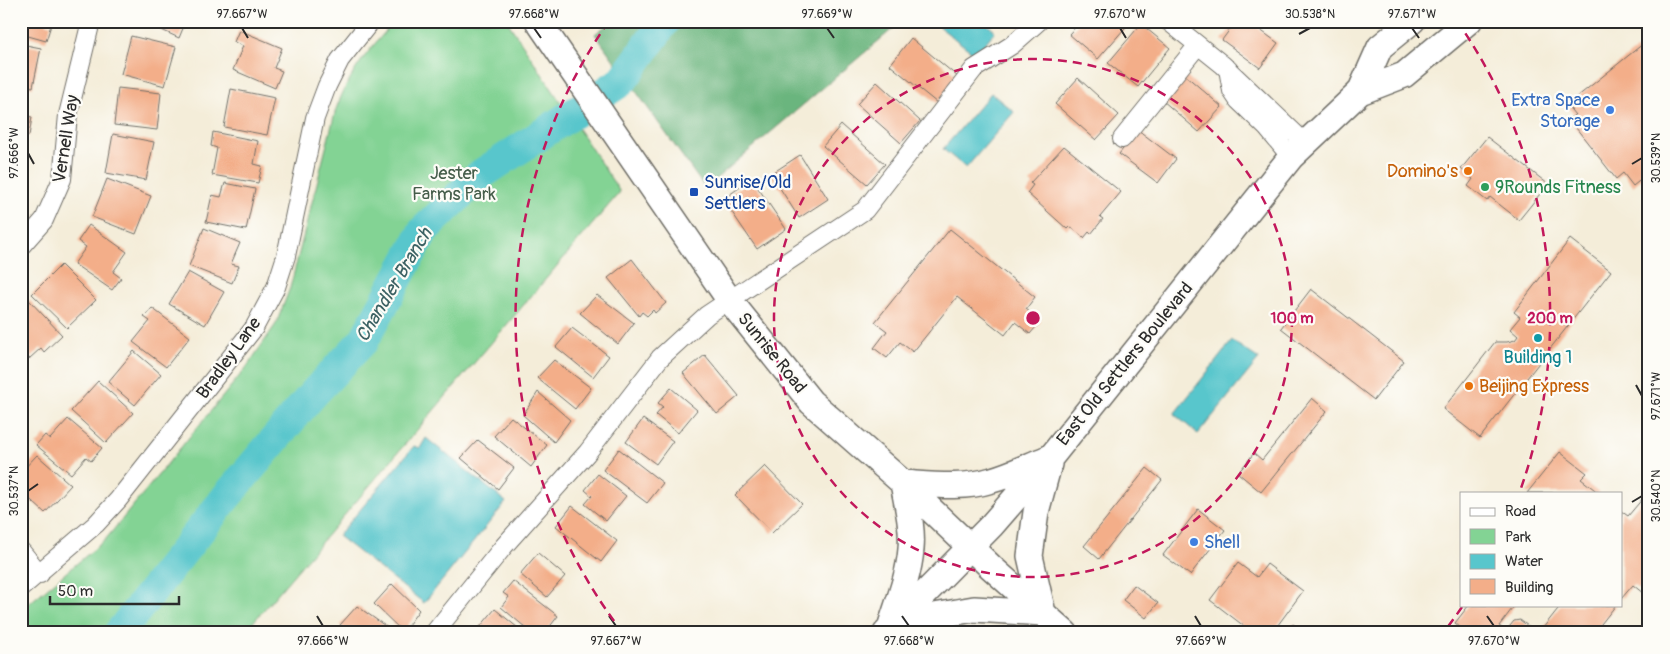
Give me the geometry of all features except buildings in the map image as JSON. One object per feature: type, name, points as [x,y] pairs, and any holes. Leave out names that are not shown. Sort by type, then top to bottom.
[{"type":"main road","name":"Sunrise Road","points":[[538,21],[730,301],[811,402],[903,483],[1064,633]]},
{"type":"main road","name":"East Old Settlers Boulevard","points":[[1360,92],[1380,47],[1412,21]]},
{"type":"main road","name":"East Old Settlers Boulevard","points":[[888,631],[970,547],[1051,457],[1299,150],[1360,92],[1404,75],[1469,21]]},
{"type":"main road","points":[[888,631],[906,578],[911,550],[911,534],[903,483],[969,485],[993,480],[1051,457]]},
{"type":"main road","points":[[888,631],[923,618],[974,608],[1043,613],[1033,573],[1031,545],[1036,512],[1051,457]]},
{"type":"street","name":"Vernell Way","points":[[21,246],[44,220],[62,179],[68,115],[91,21]]},
{"type":"street","name":"Bradley Lane","points":[[21,588],[40,574],[96,524],[118,500],[254,328],[276,287],[286,256],[313,127],[327,86],[340,60],[371,21]]},
{"type":"street","points":[[434,633],[504,546],[587,453],[660,358],[707,315],[865,210],[974,69],[1012,45],[1039,21]]},
{"type":"street","points":[[1168,21],[1226,67],[1299,150]]},
{"type":"street","points":[[1122,139],[1198,45]]},
{"type":"street","points":[[21,551],[40,574]]},
{"type":"green space","name":"Jester Farms Park","points":[[395,21],[507,21],[620,192],[244,633],[21,633],[21,610],[105,540],[246,368],[276,324],[290,288],[336,109],[354,72],[376,42]]},
{"type":"green space","points":[[612,21],[902,21],[705,188],[595,34]]},
{"type":"water","points":[[983,21],[995,31],[976,55],[933,22]]},
{"type":"water","points":[[991,93],[1014,112],[966,168],[943,149]]},
{"type":"water","points":[[1232,341],[1259,359],[1198,434],[1174,414]]},
{"type":"water","points":[[426,438],[506,502],[424,603],[338,536],[414,446],[420,448]]},
{"type":"waterway","name":"Chandler Branch","points":[[119,633],[227,496],[313,394],[364,340],[424,230],[480,175],[622,81],[665,21]]},
{"type":"place","name":"Extra Space Storage","points":[[1610,110]]},
{"type":"place","name":"Domino's","points":[[1468,171]]},
{"type":"place","name":"9Rounds Fitness","points":[[1485,187]]},
{"type":"place","name":"Sunrise/Old Settlers","points":[[694,192]]},
{"type":"place","name":"Building 1","points":[[1538,338]]},
{"type":"place","name":"Beijing Express","points":[[1469,386]]},
{"type":"place","name":"Shell","points":[[1194,542]]}]
